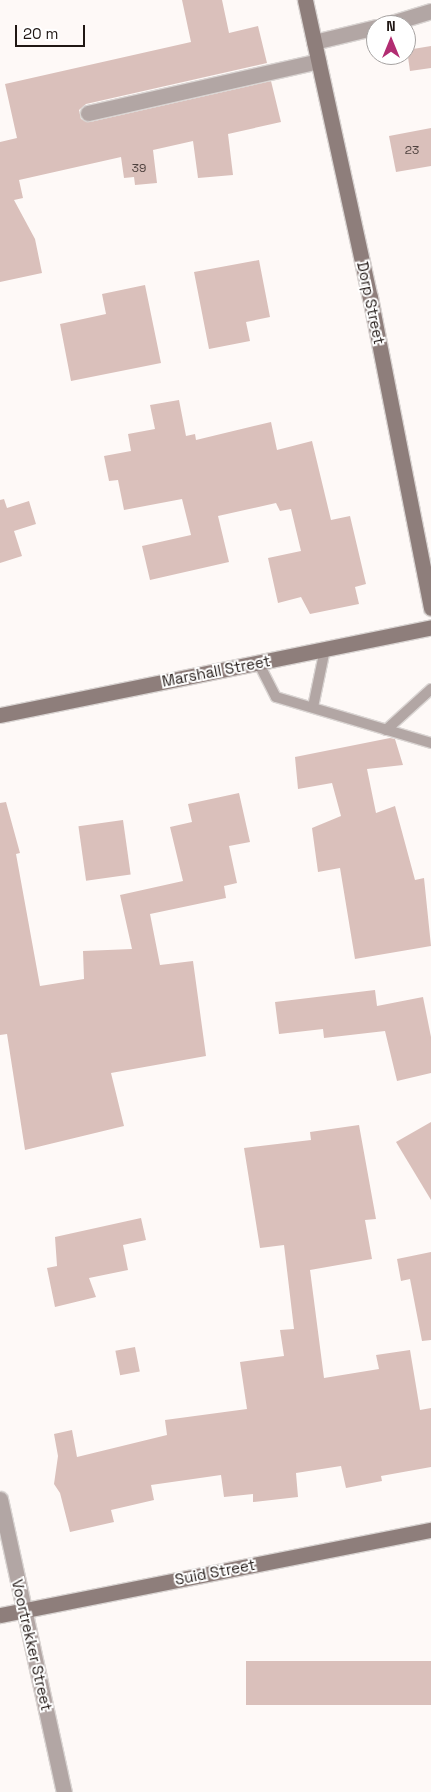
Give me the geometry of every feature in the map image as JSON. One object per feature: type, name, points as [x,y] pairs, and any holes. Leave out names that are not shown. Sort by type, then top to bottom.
[{"type":"street","name":"Dorp Street","points":[[305,0],[370,297],[431,608]]},
{"type":"street","points":[[416,16],[431,11]]},
{"type":"street","points":[[314,42],[366,29]]},
{"type":"street","points":[[88,113],[318,61]]},
{"type":"street","name":"Marshall Street","points":[[0,715],[431,627]]},
{"type":"street","name":"Voortrekker Street","points":[[0,1499],[64,1792]]},
{"type":"street","name":"Suid Street","points":[[0,1615],[431,1530]]},
{"type":"lane","points":[[313,707],[325,649]]},
{"type":"lane","points":[[258,662],[276,697],[431,742]]},
{"type":"lane","points":[[386,730],[431,689]]},
{"type":"building","points":[[182,0],[222,0],[229,33],[258,26],[267,63],[86,104],[79,110],[81,119],[90,122],[271,81],[281,122],[228,134],[233,175],[198,178],[193,141],[153,150],[157,183],[135,185],[134,177],[124,178],[121,157],[19,180],[23,198],[14,200],[35,239],[42,273],[0,282],[0,142],[17,138],[5,84],[191,42]]},
{"type":"building","points":[[431,46],[431,68],[410,71],[409,65],[416,65],[416,48]]},
{"type":"building","points":[[431,128],[431,166],[396,172],[389,136]]},
{"type":"building","points":[[259,260],[270,317],[246,322],[250,341],[209,349],[194,272]]},
{"type":"building","points":[[145,285],[161,363],[71,381],[60,324],[106,314],[102,294]]},
{"type":"building","points":[[179,400],[186,436],[195,434],[196,440],[271,422],[277,450],[312,441],[331,520],[350,516],[366,584],[355,587],[359,604],[310,614],[301,597],[278,603],[268,558],[301,551],[291,509],[280,511],[276,503],[218,516],[229,562],[150,580],[142,546],[191,535],[182,499],[124,510],[118,480],[109,481],[104,456],[131,451],[128,434],[155,429],[150,405]]},
{"type":"building","points":[[4,499],[7,508],[29,501],[36,524],[14,531],[22,556],[0,563],[0,500]]},
{"type":"building","points":[[390,738],[395,739],[403,765],[367,769],[376,813],[395,806],[415,880],[424,878],[431,946],[355,959],[340,868],[318,872],[312,828],[341,816],[332,783],[298,789],[295,757]]},
{"type":"building","points":[[239,793],[250,842],[229,846],[237,883],[224,886],[226,898],[150,914],[160,965],[193,961],[206,1056],[111,1073],[124,1126],[25,1150],[7,1034],[0,1035],[0,803],[6,802],[20,853],[16,854],[40,986],[84,979],[83,951],[132,949],[120,895],[183,881],[170,827],[192,822],[188,804]]},
{"type":"building","points":[[123,820],[131,874],[86,881],[78,826]]},
{"type":"building","points":[[375,990],[377,1006],[423,997],[431,1037],[431,1073],[397,1081],[385,1031],[324,1038],[323,1029],[279,1034],[275,1002]]},
{"type":"building","points":[[431,1122],[431,1200],[396,1142]]},
{"type":"building","points":[[359,1125],[376,1219],[365,1220],[372,1259],[310,1270],[324,1378],[379,1369],[376,1355],[410,1350],[420,1410],[431,1408],[431,1467],[381,1476],[382,1481],[346,1488],[341,1466],[296,1473],[298,1497],[253,1502],[253,1494],[224,1497],[221,1475],[151,1485],[154,1500],[111,1510],[114,1522],[70,1532],[60,1493],[54,1484],[58,1456],[54,1434],[72,1430],[77,1457],[167,1435],[165,1420],[247,1409],[240,1362],[284,1356],[280,1330],[294,1329],[284,1245],[260,1248],[244,1148],[311,1140],[310,1132]]},
{"type":"building","points":[[141,1218],[146,1240],[123,1245],[128,1270],[89,1278],[96,1297],[55,1307],[47,1268],[57,1266],[55,1237]]},
{"type":"building","points":[[431,1252],[431,1340],[422,1341],[410,1279],[401,1281],[397,1259]]},
{"type":"building","points":[[135,1347],[140,1372],[120,1375],[115,1351]]},
{"type":"building","points":[[246,1661],[431,1661],[431,1705],[246,1705]]}]
